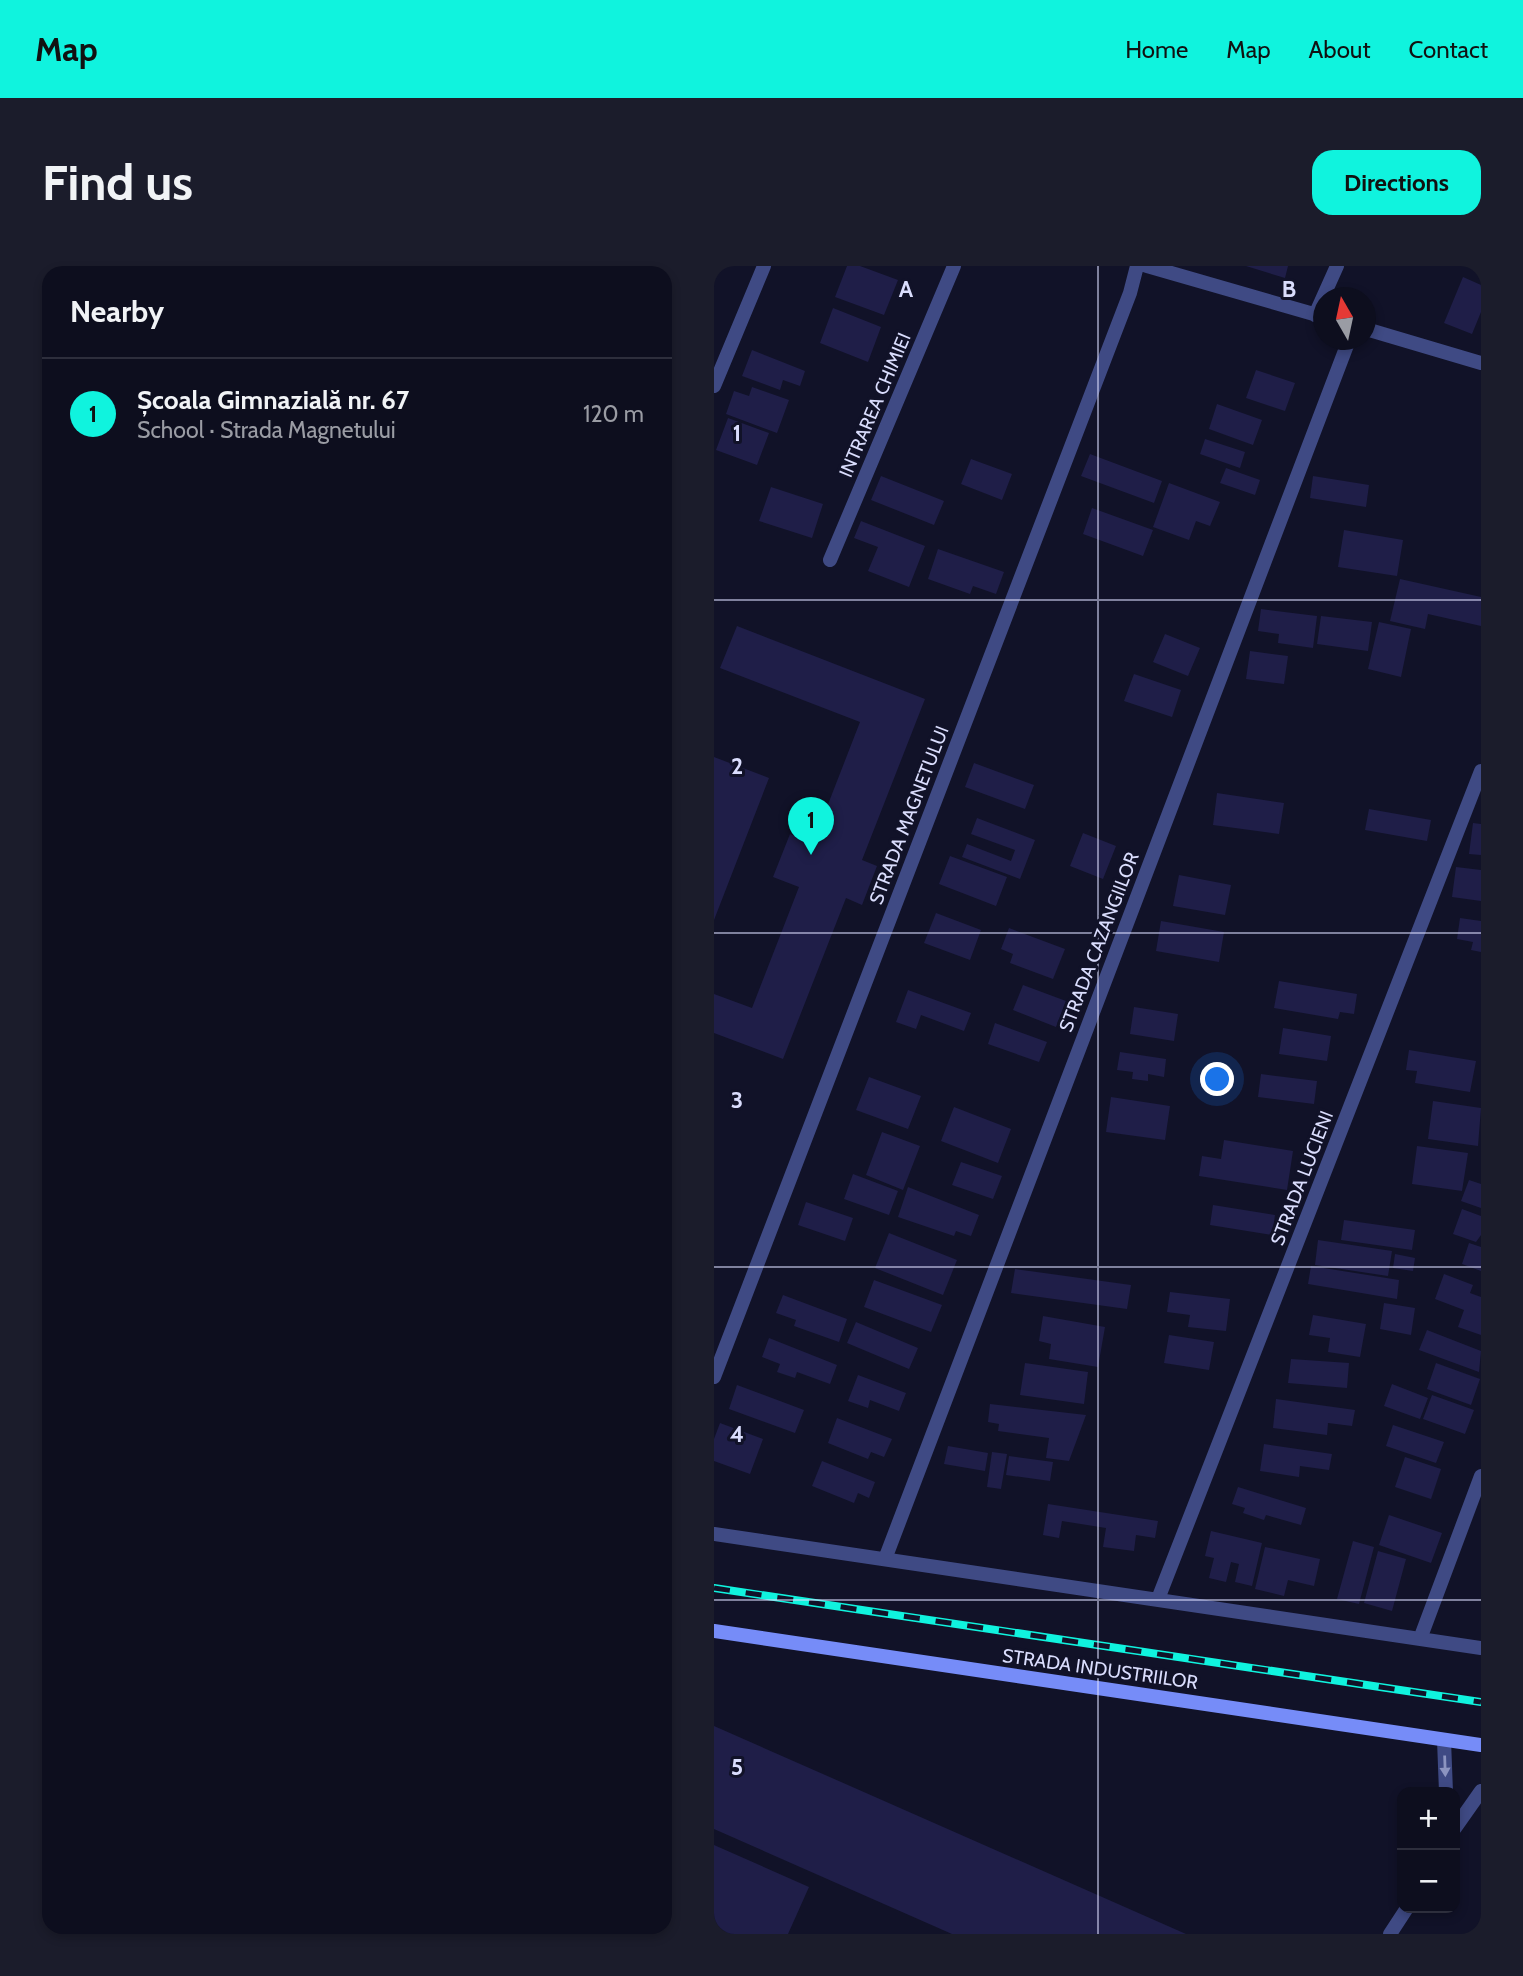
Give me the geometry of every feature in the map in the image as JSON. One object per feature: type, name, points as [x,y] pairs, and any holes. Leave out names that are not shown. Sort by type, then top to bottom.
[{"type":"main road","name":"STRADA INDUSTRIILOR","points":[[714,1632],[1481,1745]]},
{"type":"street","points":[[714,386],[764,266]]},
{"type":"street","name":"INTRAREA CHIMIEI","points":[[830,560],[954,266]]},
{"type":"street","name":"STRADA MAGNETULUI","points":[[714,1377],[1125,306],[1137,266]]},
{"type":"street","points":[[1147,266],[1313,314]]},
{"type":"street","points":[[1329,287],[1337,266]]},
{"type":"street","points":[[1376,332],[1481,363]]},
{"type":"street","name":"STRADA CAZANGIILOR","points":[[885,1559],[1345,350]]},
{"type":"street","name":"STRADA LUCIENI","points":[[1158,1599],[1481,771]]},
{"type":"street","points":[[1420,1639],[1481,1476]]},
{"type":"street","points":[[714,1534],[1481,1648]]},
{"type":"street","points":[[1444,1740],[1446,1787]]},
{"type":"street","points":[[1460,1821],[1481,1791]]},
{"type":"street","points":[[1390,1934],[1404,1913]]},
{"type":"building","points":[[847,266],[860,266],[898,280],[884,315],[835,297]]},
{"type":"building","points":[[1246,266],[1288,266],[1285,278]]},
{"type":"building","points":[[1463,277],[1481,285],[1481,312],[1472,334],[1444,323]]},
{"type":"building","points":[[833,308],[881,327],[868,362],[820,343]]},
{"type":"building","points":[[752,350],[805,371],[800,386],[783,380],[780,390],[742,376]]},
{"type":"building","points":[[1256,370],[1295,383],[1285,411],[1246,398]]},
{"type":"building","points":[[752,387],[789,400],[777,433],[726,414],[734,391],[749,396]]},
{"type":"building","points":[[1217,404],[1262,420],[1253,445],[1209,429]]},
{"type":"building","points":[[728,418],[769,433],[757,465],[716,450]]},
{"type":"building","points":[[1205,439],[1245,452],[1240,468],[1200,454]]},
{"type":"building","points":[[1090,454],[1162,481],[1154,503],[1081,476]]},
{"type":"building","points":[[971,459],[1012,474],[1002,500],[961,484]]},
{"type":"building","points":[[1226,468],[1260,480],[1255,495],[1220,483]]},
{"type":"building","points":[[881,476],[944,501],[934,525],[871,500]]},
{"type":"building","points":[[1313,476],[1369,485],[1366,507],[1310,498]]},
{"type":"building","points":[[1169,483],[1220,502],[1210,526],[1196,521],[1189,540],[1153,527]]},
{"type":"building","points":[[771,487],[823,504],[812,538],[759,521]]},
{"type":"building","points":[[1092,508],[1153,530],[1143,556],[1083,534]]},
{"type":"building","points":[[861,521],[925,546],[909,587],[868,571],[878,547],[854,538]]},
{"type":"building","points":[[1344,530],[1403,540],[1397,576],[1338,567]]},
{"type":"building","points":[[938,549],[1004,572],[996,594],[973,586],[970,594],[928,579]]},
{"type":"building","points":[[1400,579],[1481,597],[1481,626],[1428,614],[1425,629],[1390,621]]},
{"type":"building","points":[[1261,609],[1317,616],[1313,648],[1278,643],[1279,634],[1258,631]]},
{"type":"building","points":[[1321,616],[1372,622],[1368,651],[1317,644]]},
{"type":"building","points":[[1379,622],[1411,629],[1401,677],[1368,669]]},
{"type":"building","points":[[737,626],[925,699],[862,860],[877,866],[862,905],[846,898],[783,1059],[714,1033],[714,994],[752,1008],[799,887],[773,877],[790,834],[813,843],[860,722],[720,668]]},
{"type":"building","points":[[1165,634],[1200,648],[1188,676],[1153,662]]},
{"type":"building","points":[[1250,651],[1288,656],[1284,684],[1246,679]]},
{"type":"building","points":[[1134,674],[1181,690],[1172,717],[1124,701]]},
{"type":"building","points":[[714,757],[769,778],[714,920]]},
{"type":"building","points":[[974,763],[1034,785],[1025,809],[965,787]]},
{"type":"building","points":[[1217,793],[1284,803],[1279,834],[1213,825]]},
{"type":"building","points":[[1369,809],[1431,820],[1427,841],[1365,830]]},
{"type":"building","points":[[977,818],[1035,840],[1020,879],[962,857],[967,844],[1011,861],[1015,850],[971,834]]},
{"type":"building","points":[[1473,823],[1481,824],[1481,855],[1469,854]]},
{"type":"building","points":[[1083,833],[1116,846],[1103,879],[1070,866]]},
{"type":"building","points":[[950,856],[1007,877],[996,906],[939,884]]},
{"type":"building","points":[[1456,867],[1481,870],[1481,901],[1452,897]]},
{"type":"building","points":[[1179,875],[1231,885],[1225,915],[1173,906]]},
{"type":"building","points":[[936,913],[981,930],[970,960],[924,943]]},
{"type":"building","points":[[1460,918],[1481,921],[1481,952],[1471,950],[1473,942],[1457,939]]},
{"type":"building","points":[[1161,921],[1224,932],[1219,962],[1156,951]]},
{"type":"building","points":[[1009,928],[1065,949],[1053,979],[1010,963],[1013,954],[1001,949]]},
{"type":"building","points":[[1279,981],[1357,994],[1354,1014],[1340,1012],[1338,1019],[1274,1008]]},
{"type":"building","points":[[1023,985],[1066,1001],[1056,1027],[1013,1010]]},
{"type":"building","points":[[908,990],[971,1013],[964,1031],[921,1015],[916,1029],[896,1022]]},
{"type":"building","points":[[1134,1007],[1178,1014],[1174,1041],[1130,1034]]},
{"type":"building","points":[[995,1023],[1047,1042],[1039,1062],[988,1044]]},
{"type":"building","points":[[1283,1028],[1331,1036],[1327,1061],[1279,1054]]},
{"type":"building","points":[[1409,1050],[1476,1061],[1470,1092],[1415,1083],[1417,1071],[1406,1070]]},
{"type":"building","points":[[1120,1052],[1166,1059],[1164,1077],[1148,1074],[1148,1081],[1132,1079],[1133,1072],[1117,1070]]},
{"type":"building","points":[[1261,1074],[1317,1081],[1314,1104],[1258,1097]]},
{"type":"building","points":[[869,1077],[921,1096],[908,1129],[856,1110]]},
{"type":"building","points":[[1111,1097],[1170,1106],[1165,1140],[1106,1132]]},
{"type":"building","points":[[1433,1101],[1481,1108],[1478,1146],[1428,1139]]},
{"type":"building","points":[[954,1107],[1011,1129],[998,1163],[941,1141]]},
{"type":"building","points":[[882,1132],[920,1146],[903,1190],[866,1175]]},
{"type":"building","points":[[1224,1140],[1293,1151],[1287,1190],[1199,1176],[1202,1156],[1221,1159]]},
{"type":"building","points":[[1417,1146],[1468,1153],[1462,1191],[1412,1184]]},
{"type":"building","points":[[961,1162],[1002,1176],[993,1199],[952,1185]]},
{"type":"building","points":[[853,1174],[898,1191],[889,1215],[844,1199]]},
{"type":"building","points":[[1469,1180],[1481,1184],[1481,1208],[1461,1201]]},
{"type":"building","points":[[908,1187],[979,1215],[971,1236],[956,1231],[954,1236],[898,1217]]},
{"type":"building","points":[[806,1202],[853,1218],[845,1241],[798,1225]]},
{"type":"building","points":[[1213,1205],[1275,1215],[1272,1235],[1210,1225]]},
{"type":"building","points":[[1462,1209],[1481,1216],[1481,1235],[1476,1242],[1453,1234]]},
{"type":"building","points":[[1344,1220],[1415,1230],[1412,1250],[1341,1240]]},
{"type":"building","points":[[889,1233],[957,1260],[943,1295],[875,1268]]},
{"type":"building","points":[[1318,1240],[1392,1251],[1388,1276],[1315,1265]]},
{"type":"building","points":[[1469,1243],[1481,1247],[1481,1271],[1462,1264]]},
{"type":"building","points":[[1395,1254],[1415,1258],[1413,1271],[1393,1268]]},
{"type":"building","points":[[1311,1266],[1399,1280],[1397,1299],[1308,1284]]},
{"type":"building","points":[[1015,1269],[1131,1285],[1127,1309],[1011,1293]]},
{"type":"building","points":[[1444,1274],[1473,1285],[1470,1293],[1481,1297],[1481,1335],[1458,1327],[1464,1310],[1435,1299]]},
{"type":"building","points":[[874,1280],[942,1305],[931,1332],[864,1307]]},
{"type":"building","points":[[1170,1292],[1230,1299],[1226,1331],[1188,1327],[1190,1315],[1167,1312]]},
{"type":"building","points":[[783,1295],[847,1319],[839,1342],[794,1326],[796,1320],[776,1313]]},
{"type":"building","points":[[1384,1303],[1415,1308],[1411,1335],[1380,1329]]},
{"type":"building","points":[[1313,1315],[1366,1324],[1360,1357],[1328,1352],[1330,1338],[1309,1335]]},
{"type":"building","points":[[1043,1316],[1105,1327],[1098,1367],[1049,1359],[1051,1344],[1039,1341]]},
{"type":"building","points":[[856,1322],[918,1348],[909,1369],[847,1343]]},
{"type":"building","points":[[1427,1330],[1481,1351],[1479,1372],[1419,1350]]},
{"type":"building","points":[[1169,1335],[1214,1342],[1209,1370],[1164,1363]]},
{"type":"building","points":[[769,1338],[837,1365],[830,1384],[797,1372],[795,1378],[777,1372],[780,1364],[762,1357]]},
{"type":"building","points":[[1291,1359],[1349,1363],[1347,1388],[1288,1383]]},
{"type":"building","points":[[1025,1363],[1088,1372],[1084,1404],[1020,1395]]},
{"type":"building","points":[[1436,1363],[1480,1379],[1471,1405],[1427,1389]]},
{"type":"building","points":[[858,1375],[906,1393],[899,1411],[870,1400],[868,1408],[848,1401]]},
{"type":"building","points":[[1392,1384],[1428,1398],[1420,1419],[1384,1406]]},
{"type":"building","points":[[737,1385],[804,1410],[795,1433],[729,1409]]},
{"type":"building","points":[[1432,1395],[1474,1410],[1465,1434],[1423,1419]]},
{"type":"building","points":[[1276,1399],[1355,1410],[1352,1426],[1328,1423],[1327,1435],[1273,1428]]},
{"type":"building","points":[[990,1404],[1086,1415],[1069,1461],[1046,1458],[1049,1438],[998,1431],[999,1424],[988,1422]]},
{"type":"building","points":[[837,1418],[892,1439],[884,1457],[871,1452],[868,1459],[828,1443]]},
{"type":"building","points":[[720,1423],[763,1439],[750,1474],[714,1461],[714,1439]]},
{"type":"building","points":[[1393,1425],[1444,1442],[1436,1463],[1386,1446]]},
{"type":"building","points":[[1264,1444],[1332,1454],[1329,1470],[1300,1466],[1299,1477],[1260,1471]]},
{"type":"building","points":[[948,1446],[988,1453],[985,1471],[944,1464]]},
{"type":"building","points":[[992,1452],[1007,1454],[1001,1489],[987,1487]]},
{"type":"building","points":[[1009,1456],[1053,1462],[1050,1481],[1006,1475]]},
{"type":"building","points":[[1405,1457],[1441,1469],[1431,1499],[1395,1487]]},
{"type":"building","points":[[822,1461],[875,1482],[869,1498],[858,1493],[854,1503],[812,1486]]},
{"type":"building","points":[[1238,1487],[1306,1508],[1301,1525],[1266,1515],[1264,1520],[1243,1513],[1245,1508],[1232,1504]]},
{"type":"building","points":[[1048,1504],[1158,1521],[1155,1538],[1136,1535],[1134,1551],[1103,1547],[1106,1528],[1062,1521],[1059,1538],[1043,1535]]},
{"type":"building","points":[[1389,1515],[1442,1533],[1431,1563],[1379,1545]]},
{"type":"building","points":[[1211,1531],[1262,1543],[1252,1586],[1235,1582],[1239,1564],[1231,1562],[1226,1582],[1209,1578],[1214,1558],[1205,1556]]},
{"type":"building","points":[[1353,1541],[1374,1547],[1359,1604],[1337,1599]]},
{"type":"building","points":[[1265,1547],[1320,1559],[1314,1586],[1288,1580],[1284,1596],[1255,1589]]},
{"type":"building","points":[[1378,1551],[1406,1559],[1392,1611],[1364,1603]]},
{"type":"building","points":[[714,1726],[1186,1934],[952,1934],[714,1829]]},
{"type":"building","points":[[714,1845],[809,1887],[788,1934],[714,1934]]},
{"type":"railway","points":[[714,1588],[1481,1702]]},
{"type":"place","name":"Școala Gimnazială nr. 67","points":[[811,855]]}]
